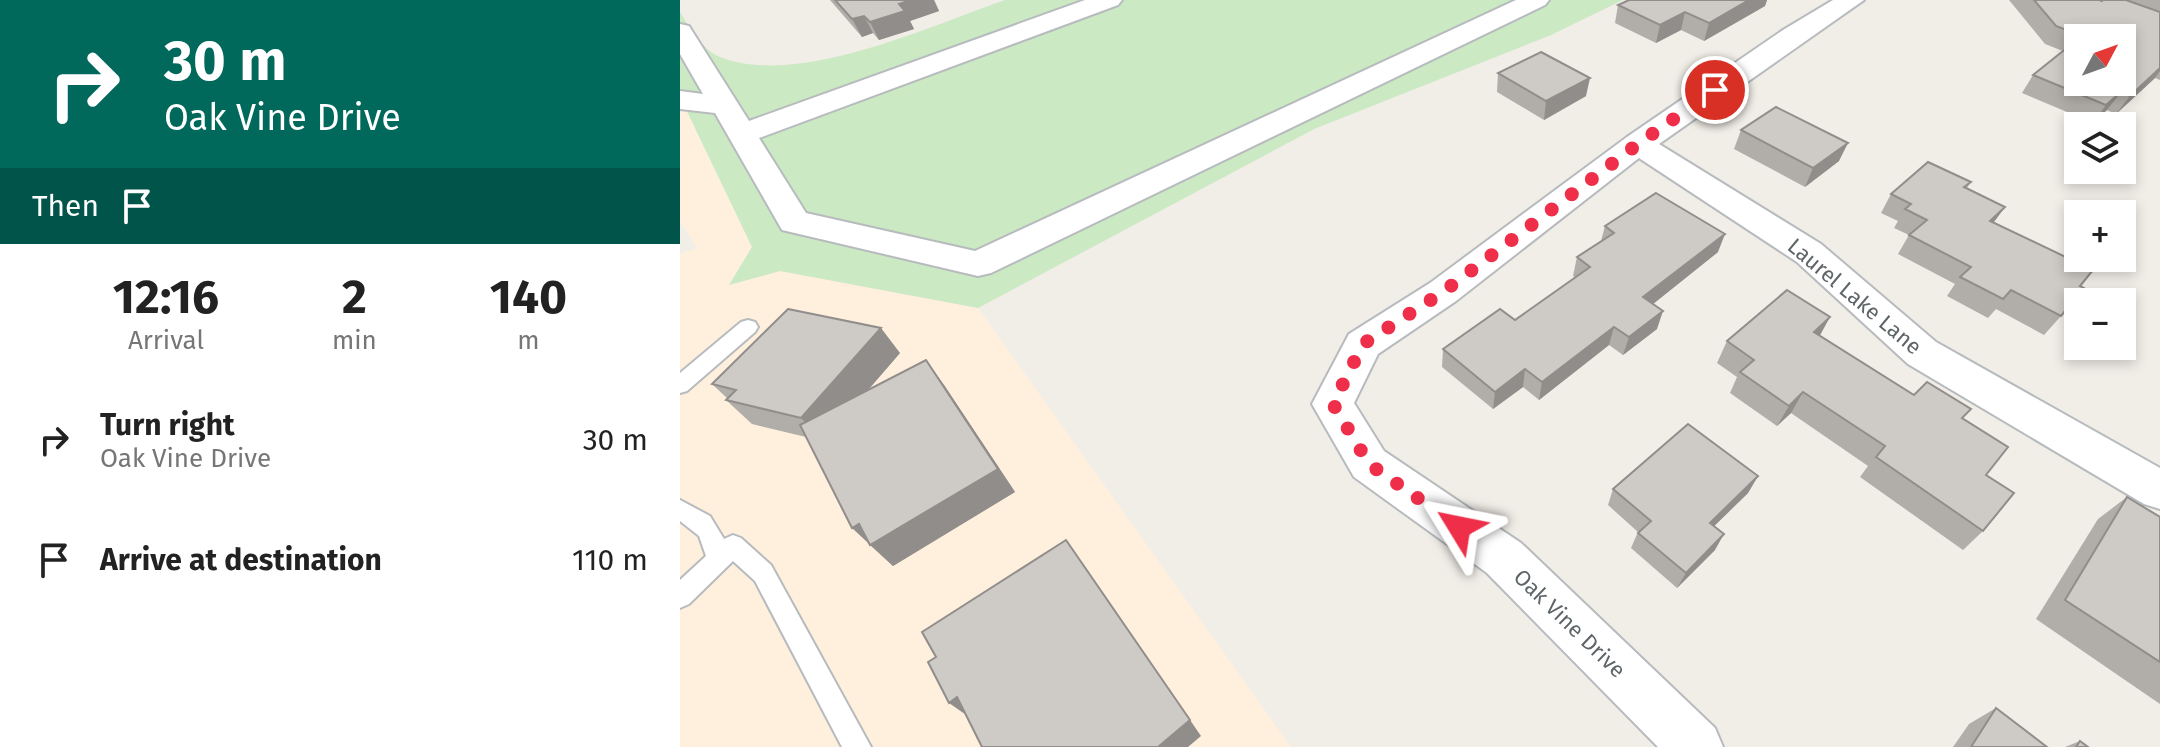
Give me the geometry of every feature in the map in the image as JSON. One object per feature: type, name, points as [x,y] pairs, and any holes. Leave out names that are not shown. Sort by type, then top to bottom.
[{"type":"street","points":[[741,134],[1109,0]]},
{"type":"street","points":[[680,32],[794,222],[978,264],[1536,0]]},
{"type":"street","name":"Oak Vine Drive","points":[[1696,747],[1504,558],[1369,464],[1333,404],[1363,344],[1443,292],[1638,144],[1792,36],[1851,0]]},
{"type":"street","points":[[680,100],[725,106]]},
{"type":"street","name":"Laurel Lake Lane","points":[[1638,144],[1809,253],[1922,353],[2160,490]]},
{"type":"lane","points":[[680,385],[748,327]]},
{"type":"lane","points":[[680,510],[697,517],[715,537],[718,560]]},
{"type":"lane","points":[[680,596],[733,546],[763,573],[857,747]]},
{"type":"shaded area","points":[[683,104],[752,247],[730,284],[780,271],[978,308],[1291,747],[680,747],[680,254],[697,248],[680,221],[680,105]]},
{"type":"green space","points":[[1005,0],[1623,0],[1551,35],[1314,129],[978,308],[780,271],[729,285],[752,247],[684,105],[680,105],[680,12],[702,44],[720,57],[751,65],[786,65],[863,50]]},
{"type":"building","points":[[835,0],[911,0],[899,4],[905,11],[870,22],[864,16],[852,19]]},
{"type":"building","points":[[1629,0],[1749,0],[1709,23],[1685,12],[1660,25],[1618,5]]},
{"type":"building","points":[[2034,0],[2126,0],[2160,12],[2160,68],[2136,90],[2136,24],[2064,24],[2064,29],[2056,26]]},
{"type":"building","points":[[2064,50],[2064,88],[2033,75]]},
{"type":"building","points":[[1541,52],[1590,78],[1546,101],[1498,73]]},
{"type":"building","points":[[2084,96],[2116,96],[2106,105]]},
{"type":"building","points":[[1776,107],[1848,143],[1813,168],[1741,130]]},
{"type":"building","points":[[1928,162],[1971,182],[1964,187],[2005,207],[1990,221],[2064,256],[2064,272],[2091,272],[2080,286],[2084,288],[2064,288],[2064,312],[2061,316],[2011,290],[2003,299],[1960,277],[1971,267],[1909,235],[1927,220],[1905,209],[1911,204],[1891,194]]},
{"type":"building","points":[[1656,193],[1725,234],[1643,297],[1663,311],[1629,337],[1614,327],[1542,382],[1525,369],[1495,392],[1443,349],[1500,309],[1515,320],[1590,267],[1577,257],[1614,233],[1605,226]]},
{"type":"building","points":[[1787,290],[1830,317],[1814,332],[1914,395],[1927,382],[1971,409],[1962,418],[2008,447],[1986,475],[2014,493],[1983,531],[1876,457],[1885,446],[1803,392],[1789,406],[1740,372],[1754,360],[1727,341]]},
{"type":"building","points":[[788,309],[881,328],[801,418],[726,400],[736,390],[712,384]]},
{"type":"building","points":[[926,360],[998,469],[870,545],[859,524],[852,528],[800,425]]},
{"type":"building","points":[[1688,424],[1758,476],[1710,523],[1724,534],[1686,573],[1638,533],[1651,521],[1613,489]]},
{"type":"building","points":[[2127,497],[2160,517],[2160,662],[2065,600]]},
{"type":"building","points":[[1066,540],[1190,720],[1158,747],[982,747],[957,697],[949,703],[928,662],[936,657],[922,632]]},
{"type":"building","points":[[1996,708],[2047,747],[1971,747]]},
{"type":"route","points":[[1459,527],[1369,464],[1333,404],[1363,344],[1443,292],[1638,144],[1715,90]]}]
